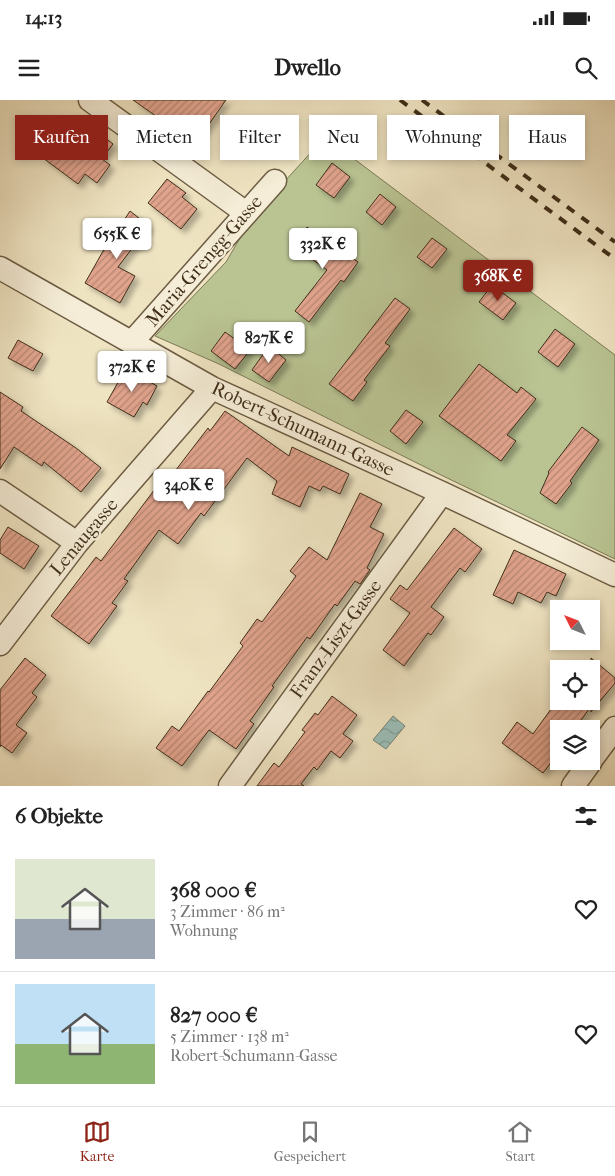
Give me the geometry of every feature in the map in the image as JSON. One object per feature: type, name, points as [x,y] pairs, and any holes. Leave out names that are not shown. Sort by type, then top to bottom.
[{"type":"street","points":[[90,100],[246,213]]},
{"type":"street","name":"Maria-Grengg-Gasse","points":[[132,342],[275,181]]},
{"type":"street","name":"Robert-Schumann-Gasse","points":[[0,268],[212,388],[442,493],[615,575]]},
{"type":"street","name":"Lenaugasse","points":[[0,644],[77,543],[212,388]]},
{"type":"street","points":[[0,491],[77,543]]},
{"type":"street","name":"Franz-Liszt-Gasse","points":[[230,786],[442,493]]},
{"type":"street","points":[[600,749],[615,728]]},
{"type":"street","points":[[572,786],[584,770]]},
{"type":"green space","points":[[309,155],[309,160],[356,160],[615,355],[615,559],[441,475],[219,364],[155,336],[226,262],[253,216]]},
{"type":"water","points":[[393,716],[405,726],[386,749],[373,740]]},
{"type":"building","points":[[133,100],[226,100],[210,123],[210,115],[154,115]]},
{"type":"building","points":[[108,140],[113,144],[108,151]]},
{"type":"building","points":[[46,160],[103,160],[110,165],[97,183],[85,174],[78,184]]},
{"type":"building","points":[[332,163],[350,177],[334,198],[316,185]]},
{"type":"building","points":[[167,179],[186,193],[182,197],[197,209],[181,229],[148,203]]},
{"type":"building","points":[[380,194],[396,207],[382,225],[366,212]]},
{"type":"building","points":[[130,211],[149,226],[118,267],[135,276],[120,303],[85,283],[115,230],[117,231]]},
{"type":"building","points":[[307,227],[358,262],[344,282],[341,280],[309,322],[295,311],[327,270],[294,246]]},
{"type":"building","points":[[432,238],[447,249],[432,268],[417,257]]},
{"type":"building","points":[[492,285],[516,303],[503,320],[479,302]]},
{"type":"building","points":[[395,298],[410,309],[385,343],[390,346],[364,380],[367,382],[353,401],[329,384]]},
{"type":"building","points":[[555,329],[575,344],[558,367],[538,352]]},
{"type":"building","points":[[225,332],[250,350],[235,369],[211,351]]},
{"type":"building","points":[[18,340],[43,354],[33,371],[8,358]]},
{"type":"building","points":[[269,346],[286,360],[269,382],[252,370]]},
{"type":"building","points":[[479,364],[517,393],[521,387],[536,399],[507,435],[516,441],[501,461],[439,416]]},
{"type":"building","points":[[126,368],[157,386],[147,405],[143,402],[134,417],[107,402]]},
{"type":"building","points":[[0,392],[23,407],[21,411],[76,448],[101,468],[81,492],[44,462],[42,466],[14,447],[0,469]]},
{"type":"building","points":[[406,410],[423,422],[406,444],[390,431]]},
{"type":"building","points":[[225,411],[289,456],[292,447],[349,474],[340,494],[323,486],[320,491],[309,486],[300,507],[272,494],[277,481],[247,458],[204,516],[201,513],[178,544],[159,530],[124,579],[128,581],[112,603],[117,606],[89,644],[51,616],[96,557],[101,561],[155,489],[159,492],[208,428],[210,431]]},
{"type":"building","points":[[582,427],[599,440],[570,481],[572,483],[556,504],[540,493],[548,472]]},
{"type":"building","points":[[360,493],[382,504],[370,527],[384,534],[367,568],[370,570],[360,584],[355,581],[337,606],[335,604],[310,639],[307,637],[272,686],[274,687],[250,721],[254,724],[236,749],[209,730],[182,766],[156,748],[172,726],[179,731],[209,692],[243,646],[240,643],[257,619],[262,622],[296,576],[290,571],[309,547],[327,560]]},
{"type":"building","points":[[8,527],[39,546],[24,569],[0,553],[0,540]]},
{"type":"building","points":[[454,528],[482,549],[465,572],[460,568],[431,607],[444,617],[431,635],[428,633],[404,666],[383,650],[410,613],[390,599],[400,585],[407,590]]},
{"type":"building","points":[[514,550],[566,574],[556,596],[547,592],[541,603],[518,592],[513,604],[493,595]]},
{"type":"building","points":[[25,658],[46,675],[32,693],[37,697],[16,725],[27,733],[12,753],[1,745],[0,747],[0,690]]},
{"type":"building","points":[[600,666],[615,678],[615,683],[600,701]]},
{"type":"building","points":[[332,696],[357,715],[343,734],[353,741],[340,758],[331,751],[317,770],[314,767],[301,784],[304,786],[257,786],[274,763],[279,767],[305,732],[302,730],[315,713],[318,715]]},
{"type":"building","points":[[550,710],[588,710],[581,720],[550,720],[550,764],[543,773],[502,743],[517,722],[533,734]]},
{"type":"railway","points":[[400,100],[615,259]]},
{"type":"railway","points":[[422,100],[615,242]]}]
